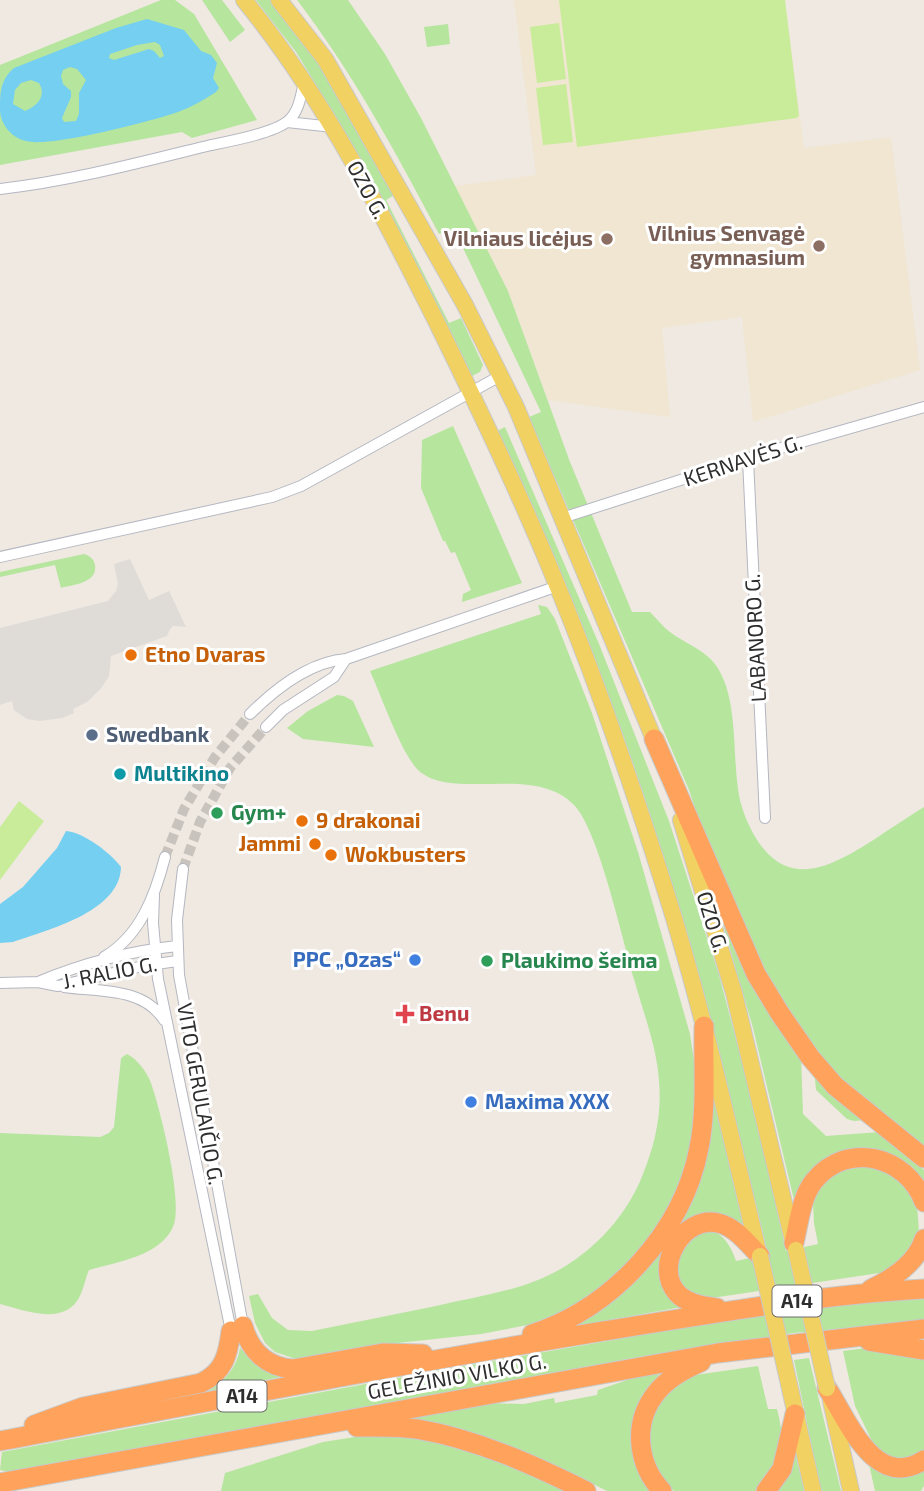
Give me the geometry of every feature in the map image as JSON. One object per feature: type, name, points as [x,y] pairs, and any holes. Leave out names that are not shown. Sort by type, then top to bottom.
[{"type":"highway","points":[[654,739],[756,974],[779,1013],[810,1057],[835,1086],[924,1158]]},
{"type":"highway","points":[[484,1350],[548,1329],[597,1300],[622,1281],[666,1228],[685,1194],[700,1146],[704,1026]]},
{"type":"highway","points":[[795,1247],[804,1200],[814,1182],[837,1164],[854,1158],[870,1157],[896,1165],[919,1188],[924,1202]]},
{"type":"highway","points":[[729,1311],[699,1304],[677,1293],[668,1271],[669,1258],[674,1248],[693,1226],[716,1222],[737,1232],[760,1256]]},
{"type":"highway","points":[[865,1292],[899,1272],[917,1255],[924,1239]]},
{"type":"highway","name":"GELEŽINIO VILKO G.","points":[[0,1440],[484,1350],[865,1292],[924,1289]]},
{"type":"highway","points":[[0,1440],[83,1407],[201,1383],[220,1371],[237,1329],[266,1362],[279,1368],[293,1369],[383,1353],[462,1354]]},
{"type":"highway","name":"GELEŽINIO VILKO G.","points":[[0,1483],[718,1353],[924,1329]]},
{"type":"highway","points":[[844,1338],[924,1350]]},
{"type":"highway","points":[[662,1491],[646,1469],[642,1455],[640,1436],[645,1413],[657,1392],[670,1379],[718,1353]]},
{"type":"highway","points":[[827,1388],[863,1446],[880,1463],[898,1469],[924,1460]]},
{"type":"highway","points":[[766,1491],[782,1469],[796,1415]]},
{"type":"highway","points":[[304,1427],[395,1427],[437,1433],[494,1451],[586,1491]]},
{"type":"main road","name":"OZO G.","points":[[244,0],[305,81],[413,276],[470,392],[558,586],[621,756],[666,892],[704,1026],[813,1491]]},
{"type":"main road","name":"OZO G.","points":[[279,0],[325,59],[465,305],[516,407],[654,739],[734,993],[851,1491]]},
{"type":"street","points":[[0,189],[107,170],[242,138],[287,122],[296,113],[305,81]]},
{"type":"street","points":[[287,122],[332,127]]},
{"type":"street","points":[[0,557],[272,497],[301,486],[500,376]]},
{"type":"street","name":"KERNAVĖS G.","points":[[562,518],[924,407]]},
{"type":"street","name":"LABANORO G.","points":[[748,459],[765,818]]},
{"type":"street","points":[[250,714],[298,676],[326,660],[346,659],[558,586]]},
{"type":"street","points":[[266,726],[283,710],[334,677],[346,659]]},
{"type":"street","points":[[93,964],[122,946],[130,937],[154,895],[165,857]]},
{"type":"street","name":"VITO GERULAIČIO G.","points":[[183,869],[177,920],[177,961],[237,1329]]},
{"type":"street","name":"VITO GERULAIČIO G.","points":[[154,895],[156,963],[167,1026],[237,1329]]},
{"type":"street","points":[[38,982],[93,964],[155,948],[177,946]]},
{"type":"street","name":"J. RALIO G.","points":[[0,983],[38,982],[58,986],[156,963],[177,961]]},
{"type":"street","points":[[58,986],[135,996],[159,1012],[167,1026]]},
{"type":"shaded area","name":"Vilnius Senvagė gymnasium","points":[[514,0],[785,0],[804,148],[891,137],[920,370],[753,422],[742,317],[662,328],[670,417],[548,400],[508,291],[455,186],[536,175]]},
{"type":"shaded area","points":[[130,559],[149,600],[169,591],[186,627],[173,626],[167,636],[111,656],[109,676],[102,687],[87,702],[73,709],[74,713],[62,718],[40,721],[27,719],[14,710],[12,701],[0,705],[0,628],[108,601],[118,584],[114,564]]},
{"type":"green space","points":[[161,0],[175,0],[194,14],[257,120],[192,138],[182,132],[0,165],[0,65]]},
{"type":"green space","points":[[202,0],[222,0],[245,30],[230,42]]},
{"type":"green space","points":[[256,0],[270,0],[306,45],[338,94],[396,194],[386,200],[449,323],[461,318],[483,365],[480,372],[472,376],[383,201],[339,122],[296,52]]},
{"type":"green space","points":[[297,0],[348,0],[385,54],[421,118],[508,291],[570,462],[632,612],[650,612],[672,634],[710,659],[721,674],[730,700],[739,796],[759,843],[772,858],[786,866],[815,868],[845,856],[924,807],[924,1147],[837,1078],[781,1009],[715,867],[689,790],[529,417],[541,412],[454,229],[439,234],[355,85]]},
{"type":"green space","points":[[559,0],[785,0],[799,115],[797,118],[577,147]]},
{"type":"green space","points":[[559,23],[566,79],[537,83],[530,27]]},
{"type":"green space","points":[[448,24],[450,44],[427,47],[424,27]]},
{"type":"green space","points":[[566,84],[573,142],[543,145],[536,88]]},
{"type":"green space","points":[[453,426],[522,583],[462,602],[463,594],[471,590],[455,552],[451,553],[443,541],[421,488],[422,440]]},
{"type":"green space","points":[[505,427],[599,644],[669,821],[719,975],[753,1104],[786,1251],[818,1244],[813,1203],[817,1190],[830,1177],[849,1166],[866,1166],[898,1176],[917,1204],[919,1232],[915,1246],[886,1272],[705,1299],[696,1297],[678,1282],[676,1261],[690,1239],[704,1231],[717,1233],[722,1237],[731,1248],[736,1261],[768,1254],[707,1010],[655,829],[604,683],[497,431]]},
{"type":"green space","points":[[84,554],[94,561],[95,571],[93,576],[78,584],[61,588],[55,565],[0,577],[0,572]]},
{"type":"green space","points":[[538,605],[547,607],[555,619],[592,713],[638,852],[690,1034],[697,1081],[691,1165],[650,1243],[590,1299],[538,1323],[481,1334],[370,1346],[299,1360],[275,1352],[265,1343],[255,1323],[249,1296],[258,1294],[272,1318],[288,1330],[312,1331],[526,1285],[572,1262],[601,1238],[626,1208],[647,1163],[657,1129],[659,1105],[656,1055],[601,861],[583,818],[574,805],[557,793],[538,786],[451,783],[433,779],[418,770],[398,738],[370,671],[541,614]]},
{"type":"green space","points":[[337,695],[353,701],[374,747],[303,739],[287,728],[308,711]]},
{"type":"green space","points":[[19,801],[44,821],[0,880],[0,827]]},
{"type":"green space","points":[[714,893],[801,1055],[803,1114],[826,1136],[880,1132],[924,1170],[924,1181],[897,1158],[863,1148],[794,1200],[753,1028]]},
{"type":"green space","points":[[127,1054],[138,1062],[147,1075],[160,1113],[173,1178],[176,1215],[173,1227],[167,1237],[148,1251],[124,1261],[89,1270],[81,1294],[70,1308],[41,1314],[0,1304],[0,1133],[100,1137],[109,1133],[114,1127],[121,1058]]},
{"type":"green space","points":[[814,1069],[866,1120],[847,1119],[816,1090]]},
{"type":"green space","points":[[710,1081],[744,1230],[719,1217],[666,1252],[687,1306],[570,1327],[619,1297],[663,1251]]},
{"type":"green space","points":[[924,1299],[924,1321],[793,1333],[644,1356],[9,1472],[0,1470],[2,1452],[435,1371],[740,1318],[831,1305]]},
{"type":"green space","points":[[873,1347],[924,1357],[924,1450],[901,1462],[879,1450],[855,1406],[843,1351]]},
{"type":"green space","points":[[240,1348],[254,1362],[291,1375],[208,1391],[229,1373]]},
{"type":"green space","points":[[809,1358],[841,1491],[821,1491],[794,1360]]},
{"type":"green space","points":[[758,1366],[768,1409],[777,1409],[782,1445],[777,1461],[758,1491],[674,1491],[651,1462],[648,1427],[666,1390],[695,1375]]},
{"type":"green space","points":[[660,1374],[638,1404],[634,1417],[636,1443],[652,1491],[607,1491],[559,1467],[508,1447],[403,1419],[486,1403],[524,1404],[554,1398],[555,1403],[597,1395],[598,1390],[636,1377]]},
{"type":"green space","points":[[396,1436],[463,1450],[568,1491],[221,1491],[225,1473],[323,1442],[355,1437]]},
{"type":"green space","points":[[793,1444],[804,1491],[776,1491]]},
{"type":"green space","points":[[869,1464],[924,1468],[924,1486],[921,1491],[875,1491]]},
{"type":"water","points":[[147,19],[184,30],[201,51],[211,55],[217,63],[213,78],[219,88],[207,98],[178,112],[78,137],[56,141],[26,141],[8,130],[0,111],[1,93],[3,82],[14,68],[116,28]],"holes":[[[155,42],[160,45],[164,56],[160,58],[149,49],[114,60],[109,58],[110,54]],[[70,67],[77,69],[86,80],[79,93],[79,114],[76,121],[64,122],[62,118],[71,97],[71,91],[63,84],[63,70]],[[31,80],[39,83],[42,92],[37,103],[25,111],[13,104],[15,90],[21,83]]]},
{"type":"water","points":[[66,831],[88,839],[116,861],[121,867],[117,883],[108,896],[79,917],[13,942],[0,943],[0,904],[23,887],[57,848]]},
{"type":"tunnel","points":[[165,857],[184,809],[215,757],[250,714]]},
{"type":"tunnel","points":[[183,869],[200,822],[230,768],[266,727]]},
{"type":"place","name":"Vilniaus licėjus","points":[[607,239]]},
{"type":"place","name":"Vilnius Senvagė gymnasium","points":[[819,246]]},
{"type":"place","name":"Etno Dvaras","points":[[131,655]]},
{"type":"place","name":"Swedbank","points":[[92,735]]},
{"type":"place","name":"Multikino","points":[[120,774]]},
{"type":"place","name":"Gym+","points":[[217,813]]},
{"type":"place","name":"9 drakonai","points":[[302,821]]},
{"type":"place","name":"Jammi","points":[[315,844]]},
{"type":"place","name":"Wokbusters","points":[[331,855]]},
{"type":"place","name":"PPC „Ozas“","points":[[415,960]]},
{"type":"place","name":"Plaukimo šeima","points":[[487,961]]},
{"type":"place","name":"Benu","points":[[405,1014]]},
{"type":"place","name":"Maxima XXX","points":[[471,1102]]}]
